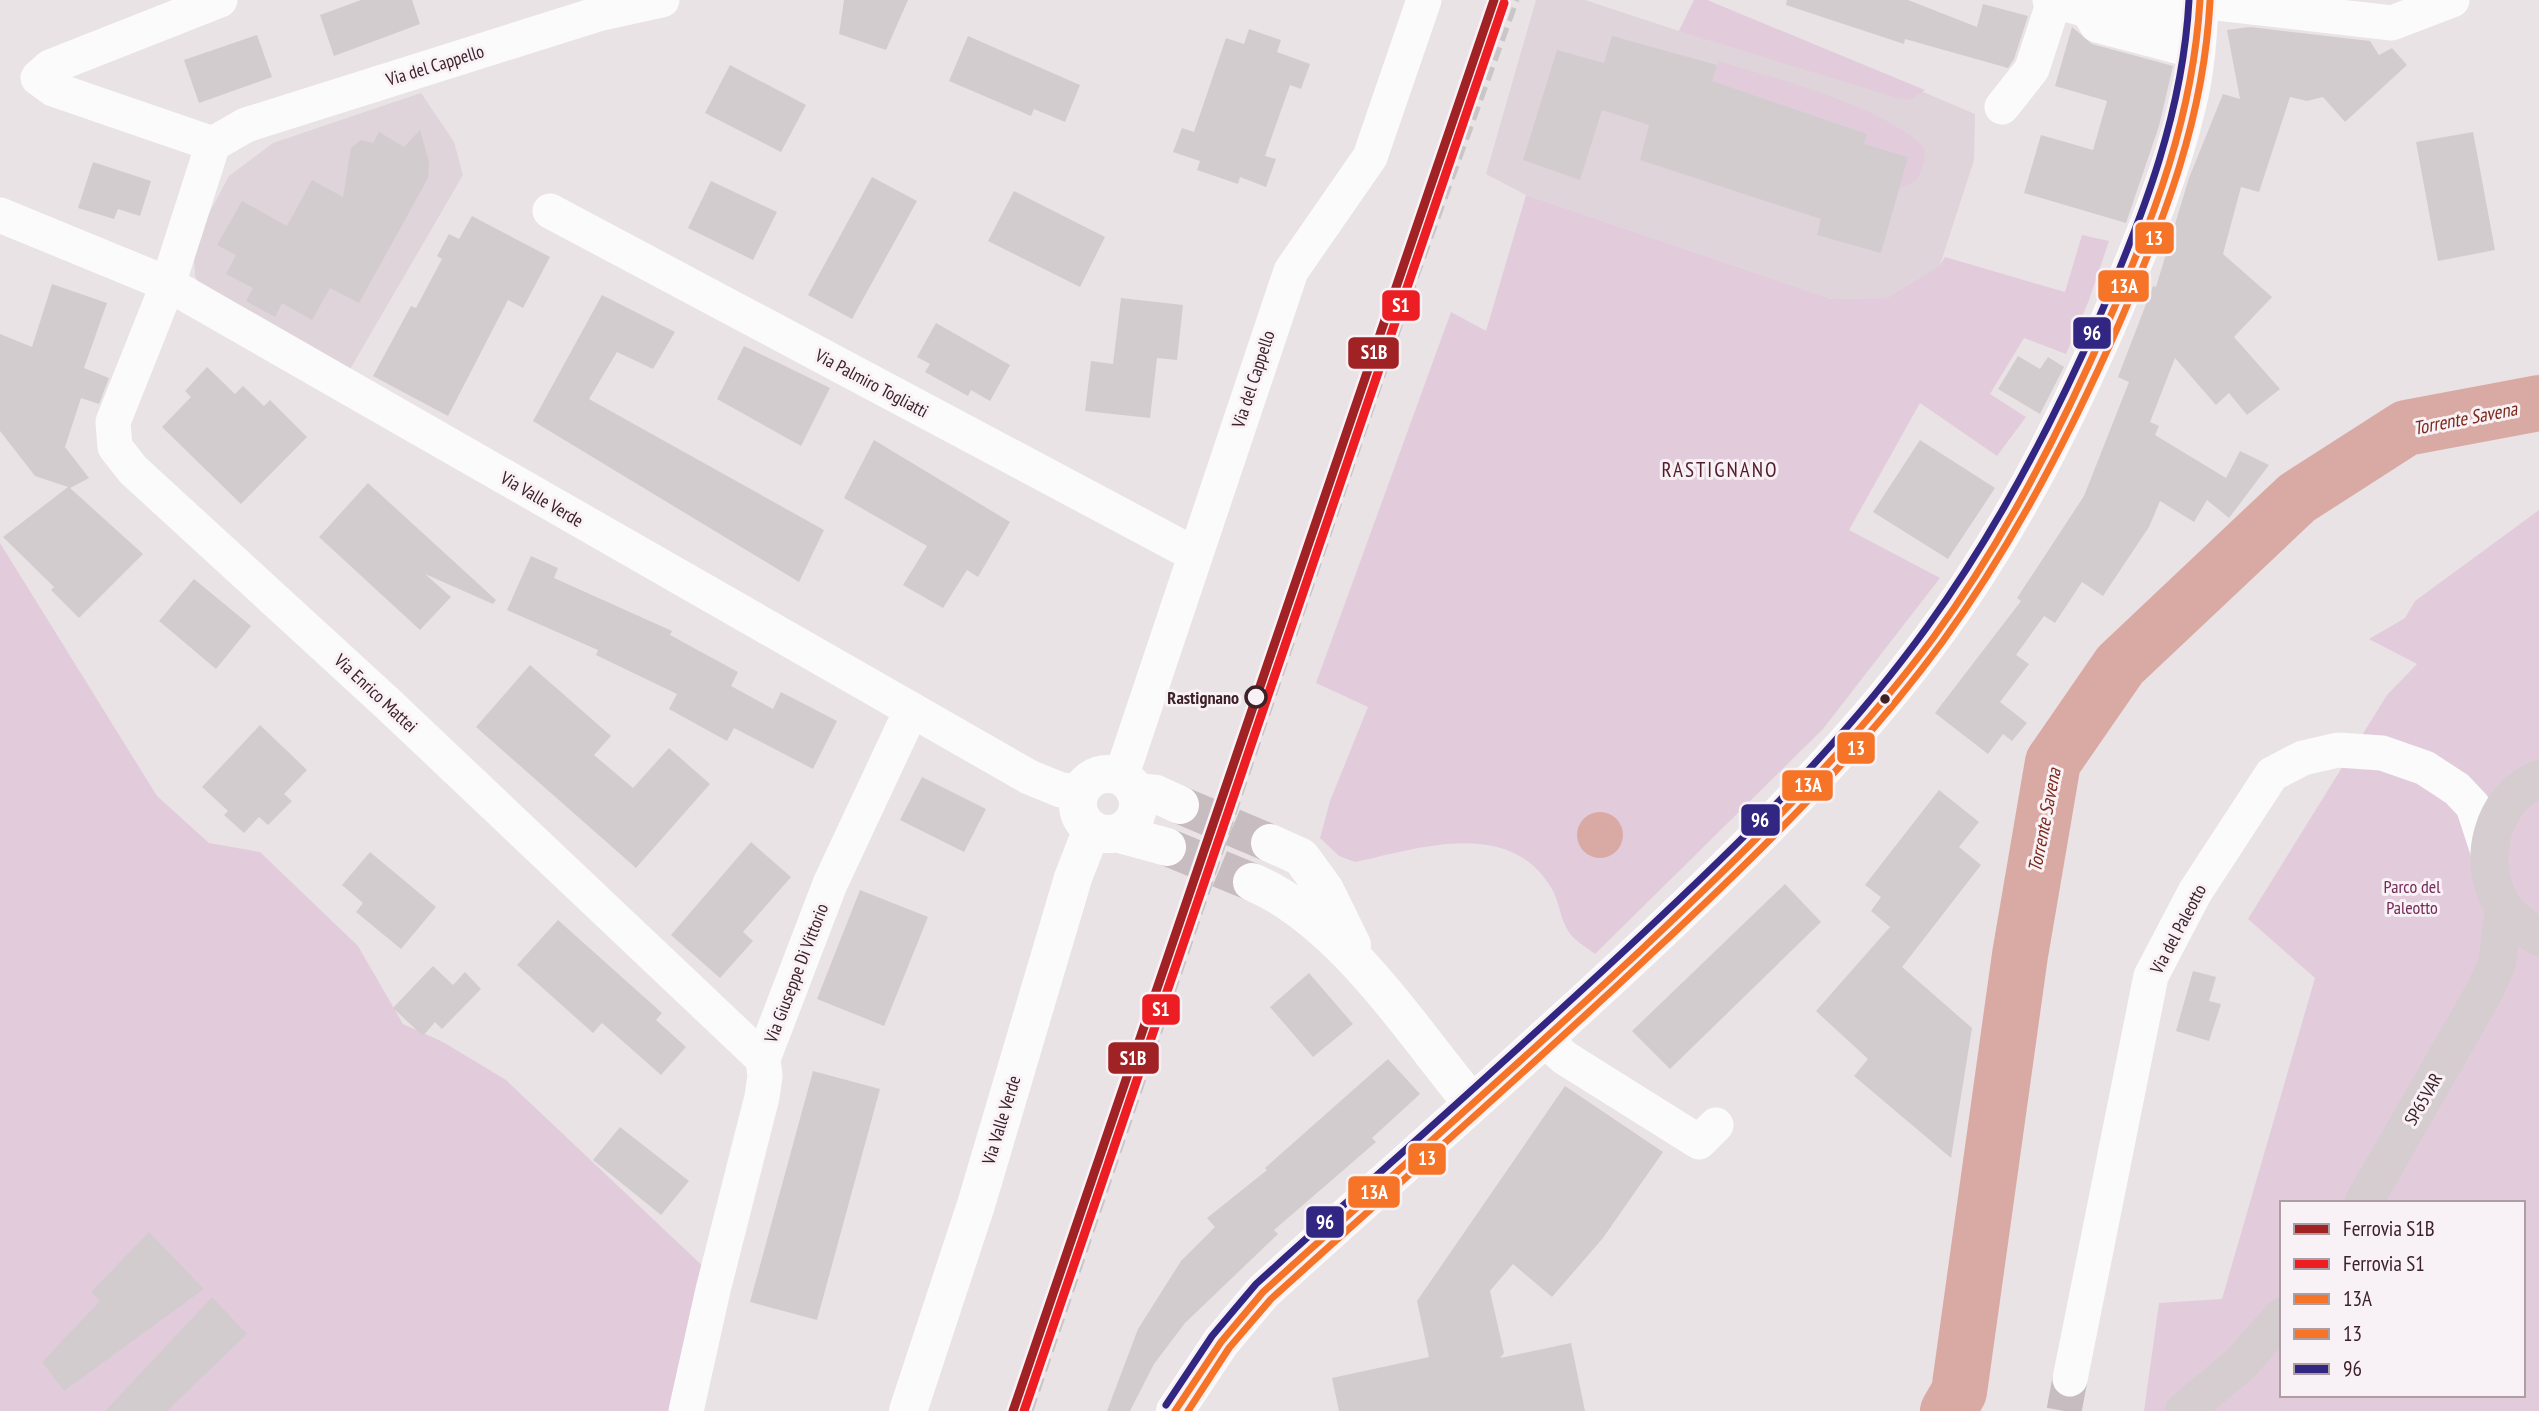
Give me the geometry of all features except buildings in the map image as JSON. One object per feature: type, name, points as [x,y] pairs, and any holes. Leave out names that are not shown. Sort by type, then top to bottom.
[{"type":"main road","points":[[1175,1411],[1222,1342],[1263,1292],[1544,1039],[1714,880],[1822,772],[1884,698],[1965,592],[2035,472],[2095,355],[2133,264],[2187,109],[2199,16]]},
{"type":"main road","points":[[1167,847],[1104,831],[1081,817],[1080,792],[1092,778],[1101,775],[1180,805]]},
{"type":"main road","points":[[2534,781],[2507,803],[2493,830],[2488,852],[2490,875],[2504,908],[2515,921],[2539,937]]},
{"type":"main road","name":"Via Valle Verde","points":[[908,1411],[976,1205],[1073,878],[1104,831],[1125,828],[1137,812],[1128,784]]},
{"type":"main road","points":[[1270,842],[1301,857],[1325,890],[1365,973]]},
{"type":"main road","points":[[1252,882],[1277,893],[1313,920],[1365,973],[1472,1103]]},
{"type":"main road","name":"SP65VAR","points":[[2364,1201],[2483,994],[2497,964],[2504,908]]},
{"type":"main road","points":[[2483,994],[2524,963],[2539,956]]},
{"type":"main road","points":[[2184,1411],[2240,1364],[2280,1319]]},
{"type":"street","points":[[168,284],[213,144],[53,89],[42,84],[38,78],[50,67],[220,0]]},
{"type":"street","name":"Via del Cappello","points":[[213,144],[246,125],[598,14],[662,0]]},
{"type":"street","name":"Via del Cappello","points":[[1128,784],[1194,554],[1291,271],[1370,157],[1424,0]]},
{"type":"street","points":[[2001,107],[2032,69],[2052,1],[2088,10],[2097,24],[2199,16],[2392,23],[2452,0]]},
{"type":"street","name":"Via Palmiro Togliatti","points":[[550,211],[1194,554]]},
{"type":"street","name":"Via Valle Verde","points":[[0,215],[168,284],[911,711],[1035,780],[1080,792]]},
{"type":"street","name":"Via Enrico Mattei","points":[[168,284],[113,422],[115,447],[133,470],[387,703],[763,1059]]},
{"type":"street","name":"Via Giuseppe Di Vittorio","points":[[686,1411],[713,1290],[762,1097],[765,1076],[763,1059],[830,884],[911,711]]},
{"type":"street","name":"Via del Paleotto","points":[[2070,1380],[2151,976],[2195,892],[2251,802],[2272,774],[2303,758],[2338,750],[2382,753],[2425,768],[2458,789],[2473,806],[2488,852]]},
{"type":"street","points":[[2458,789],[2498,790],[2534,781]]},
{"type":"street","points":[[1544,1039],[1564,1058],[1699,1142],[1716,1125]]},
{"type":"shaded area","points":[[1536,0],[1585,0],[1679,31],[1694,0],[1707,0],[1975,114],[1974,160],[1940,265],[1887,298],[1832,299],[1526,195],[1486,174]]},
{"type":"shaded area","points":[[421,93],[454,142],[463,175],[349,371],[203,292],[195,276],[194,257],[206,219],[229,176],[273,143]]},
{"type":"shaded area","points":[[1600,812],[1616,819],[1623,835],[1616,851],[1600,858],[1584,851],[1577,835],[1584,819]]},
{"type":"green space","points":[[1694,0],[1707,0],[1925,90],[1910,100],[1894,97],[1679,31]]},
{"type":"green space","points":[[1719,61],[1827,95],[1904,131],[1924,147],[1925,160],[1917,180],[1899,189],[1908,157],[1864,144],[1866,134],[1712,81]]},
{"type":"green space","points":[[1526,195],[1832,299],[1887,298],[1940,265],[1945,257],[2065,292],[2082,235],[2109,241],[2089,300],[2066,354],[2024,338],[1990,394],[2026,417],[1997,456],[1920,403],[1849,530],[1940,578],[1823,729],[1595,954],[1569,933],[1552,889],[1534,867],[1513,852],[1488,845],[1462,843],[1435,845],[1355,862],[1339,856],[1320,838],[1330,801],[1368,707],[1316,683],[1451,312],[1486,331]]},
{"type":"green space","name":"Parco del Paleotto","points":[[2539,510],[2539,1411],[2144,1411],[2159,1303],[2222,1299],[2315,978],[2248,919],[2387,695],[2417,664],[2369,639],[2405,618],[2415,601]]},
{"type":"green space","points":[[0,543],[157,796],[209,843],[260,852],[358,946],[403,1024],[443,1042],[506,1080],[709,1272],[680,1411],[0,1411]]},
{"type":"waterway","name":"Torrente Savena","points":[[1948,1411],[1959,1392],[2020,955],[2053,762],[2120,665],[2297,498],[2406,428],[2539,403]]},
{"type":"tunnel","points":[[1180,805],[1270,843]]},
{"type":"tunnel","points":[[1167,847],[1252,882]]},
{"type":"tunnel","points":[[2064,1411],[2070,1379]]},
{"type":"railway","points":[[1031,1411],[1417,276],[1517,0]]},
{"type":"rail line","name":"S1B","points":[[1013,1411],[1494,0]]},
{"type":"rail line","name":"S1","points":[[1024,1411],[1504,3]]},
{"type":"transit line","name":"96","points":[[1166,1405],[1212,1336],[1256,1284],[1543,1026],[1715,865],[1826,751],[1927,627],[2001,514],[2023,474],[2064,395],[2117,275],[2147,198],[2170,121],[2179,81],[2189,0]]},
{"type":"transit line","name":"13A","points":[[1175,1411],[1221,1342],[1263,1292],[1547,1036],[1719,876],[1831,761],[1933,638],[1984,563],[2029,485],[2090,363],[2125,282],[2156,204],[2180,125],[2196,43],[2200,0]]},
{"type":"transit line","name":"13","points":[[1188,1411],[1229,1348],[1271,1299],[1556,1042],[1728,881],[1840,766],[1943,641],[1994,566],[2039,487],[2081,407],[2136,284],[2180,167],[2191,127],[2200,86],[2210,1]]},
{"type":"place","name":"Rastignano","points":[[1256,697]]},
{"type":"district","name":"RASTIGNANO","points":[[1720,469]]}]
